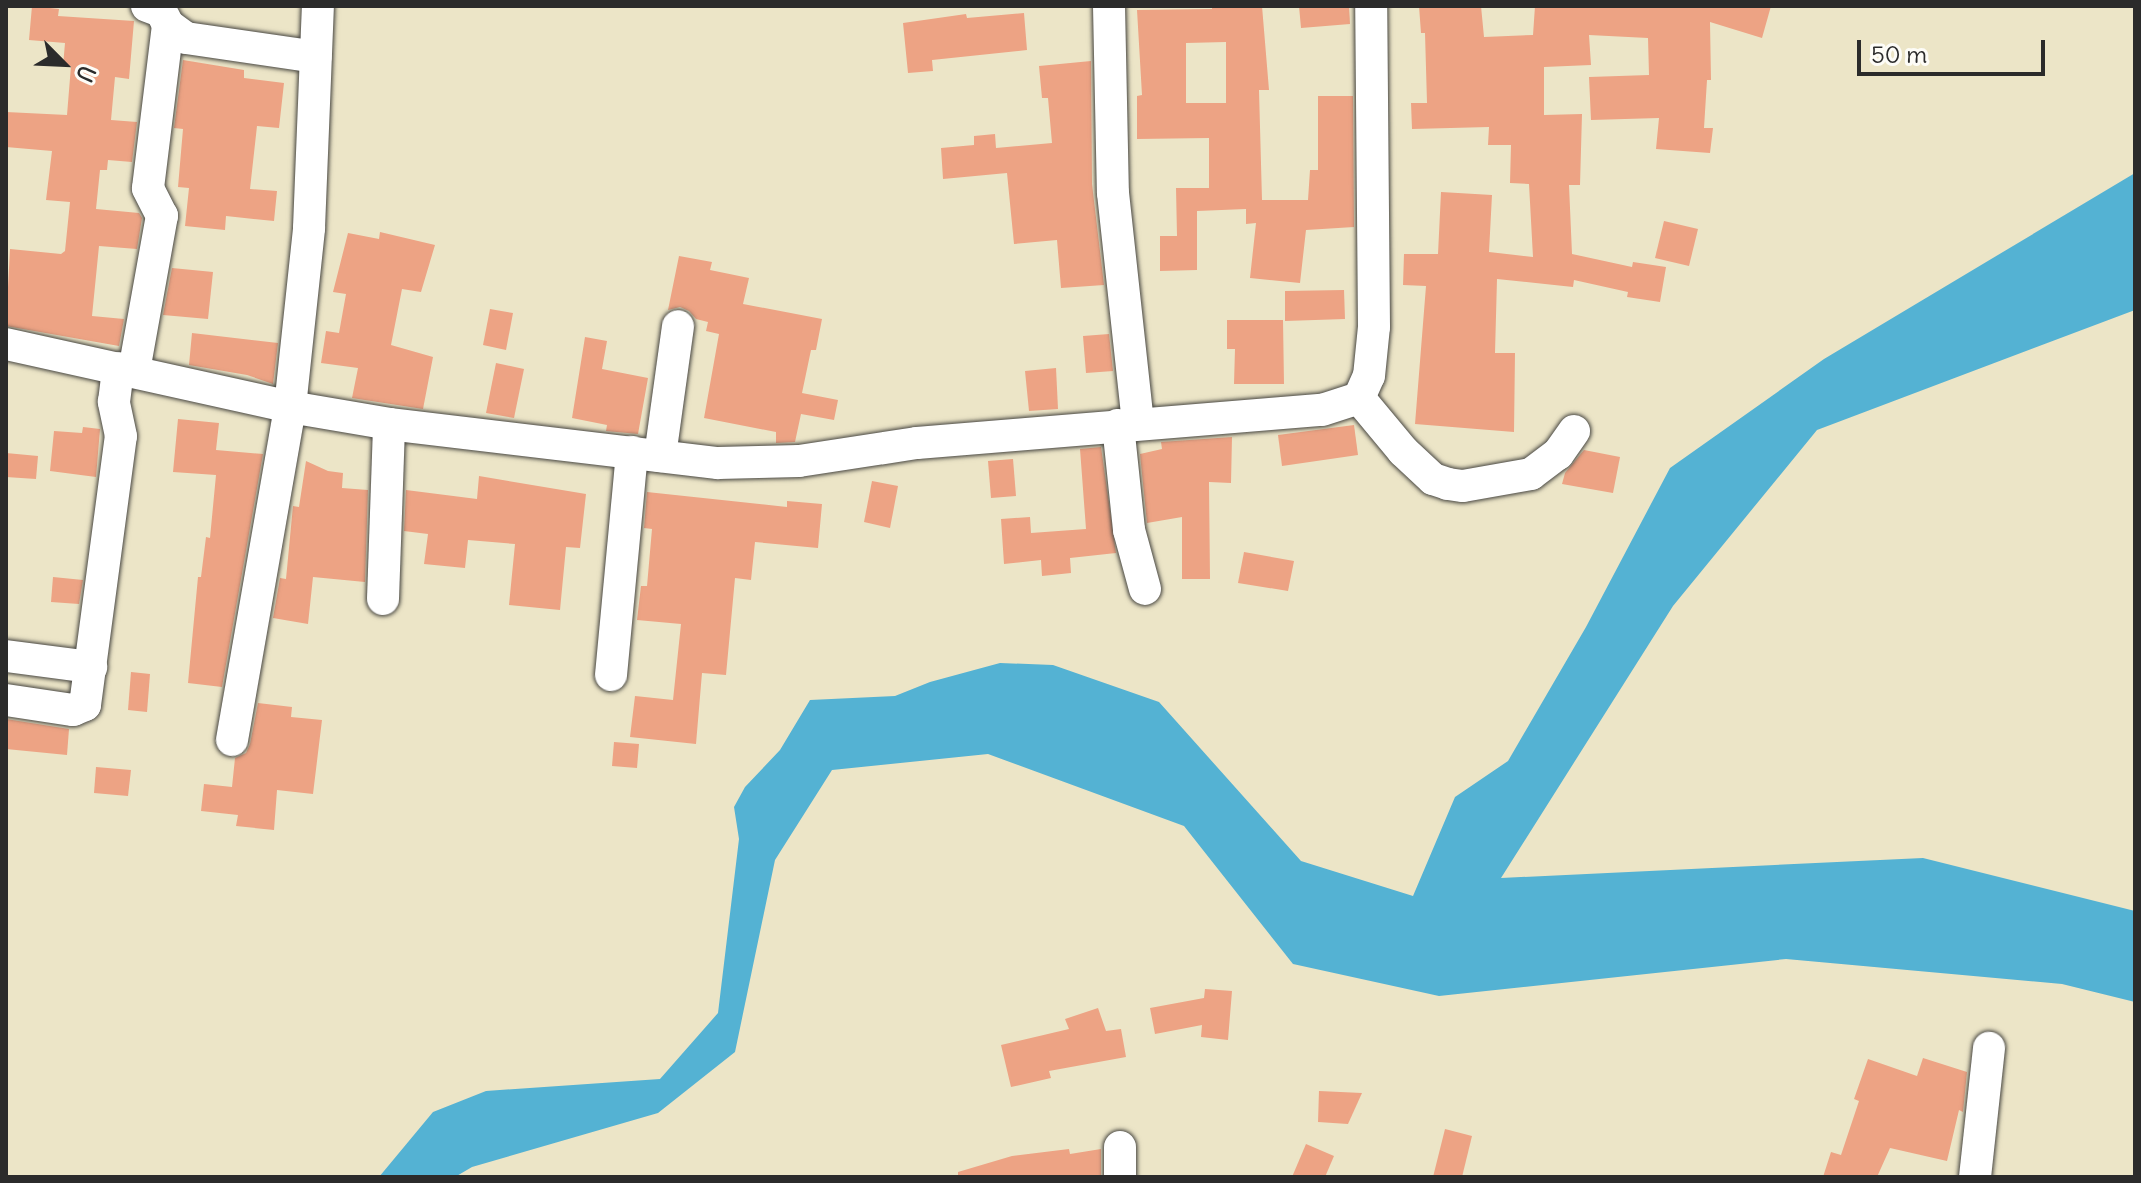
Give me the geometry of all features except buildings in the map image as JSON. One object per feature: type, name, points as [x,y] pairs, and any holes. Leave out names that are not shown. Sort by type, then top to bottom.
[{"type":"street","points":[[232,740],[290,407],[309,228],[318,6]]},
{"type":"street","points":[[1109,6],[1113,193],[1128,424],[1129,530],[1145,589]]},
{"type":"street","points":[[6,344],[290,407],[389,424],[718,463],[799,461],[929,442],[1322,410],[1359,398],[1369,376],[1374,327],[1371,6]]},
{"type":"street","points":[[157,16],[186,38],[316,57]]},
{"type":"street","points":[[6,700],[79,709],[86,701],[121,436],[114,402],[126,370],[162,216],[148,188],[157,16]]},
{"type":"street","points":[[611,675],[646,454],[678,326]]},
{"type":"street","points":[[1359,398],[1403,451],[1433,479],[1448,484],[1463,486],[1531,474],[1558,454],[1574,431]]},
{"type":"street","points":[[383,599],[389,424]]},
{"type":"street","points":[[6,656],[91,667]]},
{"type":"street","points":[[1975,1177],[1989,1048]]},
{"type":"water","points":[[2135,173],[2135,310],[1817,430],[1673,606],[1501,878],[1923,858],[2135,911],[2135,1002],[2062,984],[1786,959],[1439,996],[1293,964],[1184,826],[988,754],[832,770],[775,860],[735,1052],[658,1113],[472,1167],[455,1177],[379,1177],[433,1112],[486,1091],[660,1079],[718,1013],[739,839],[734,807],[745,787],[780,750],[810,700],[895,696],[930,682],[1000,663],[1053,665],[1159,702],[1301,861],[1413,896],[1455,797],[1508,761],[1586,627],[1670,468],[1824,359]]}]
